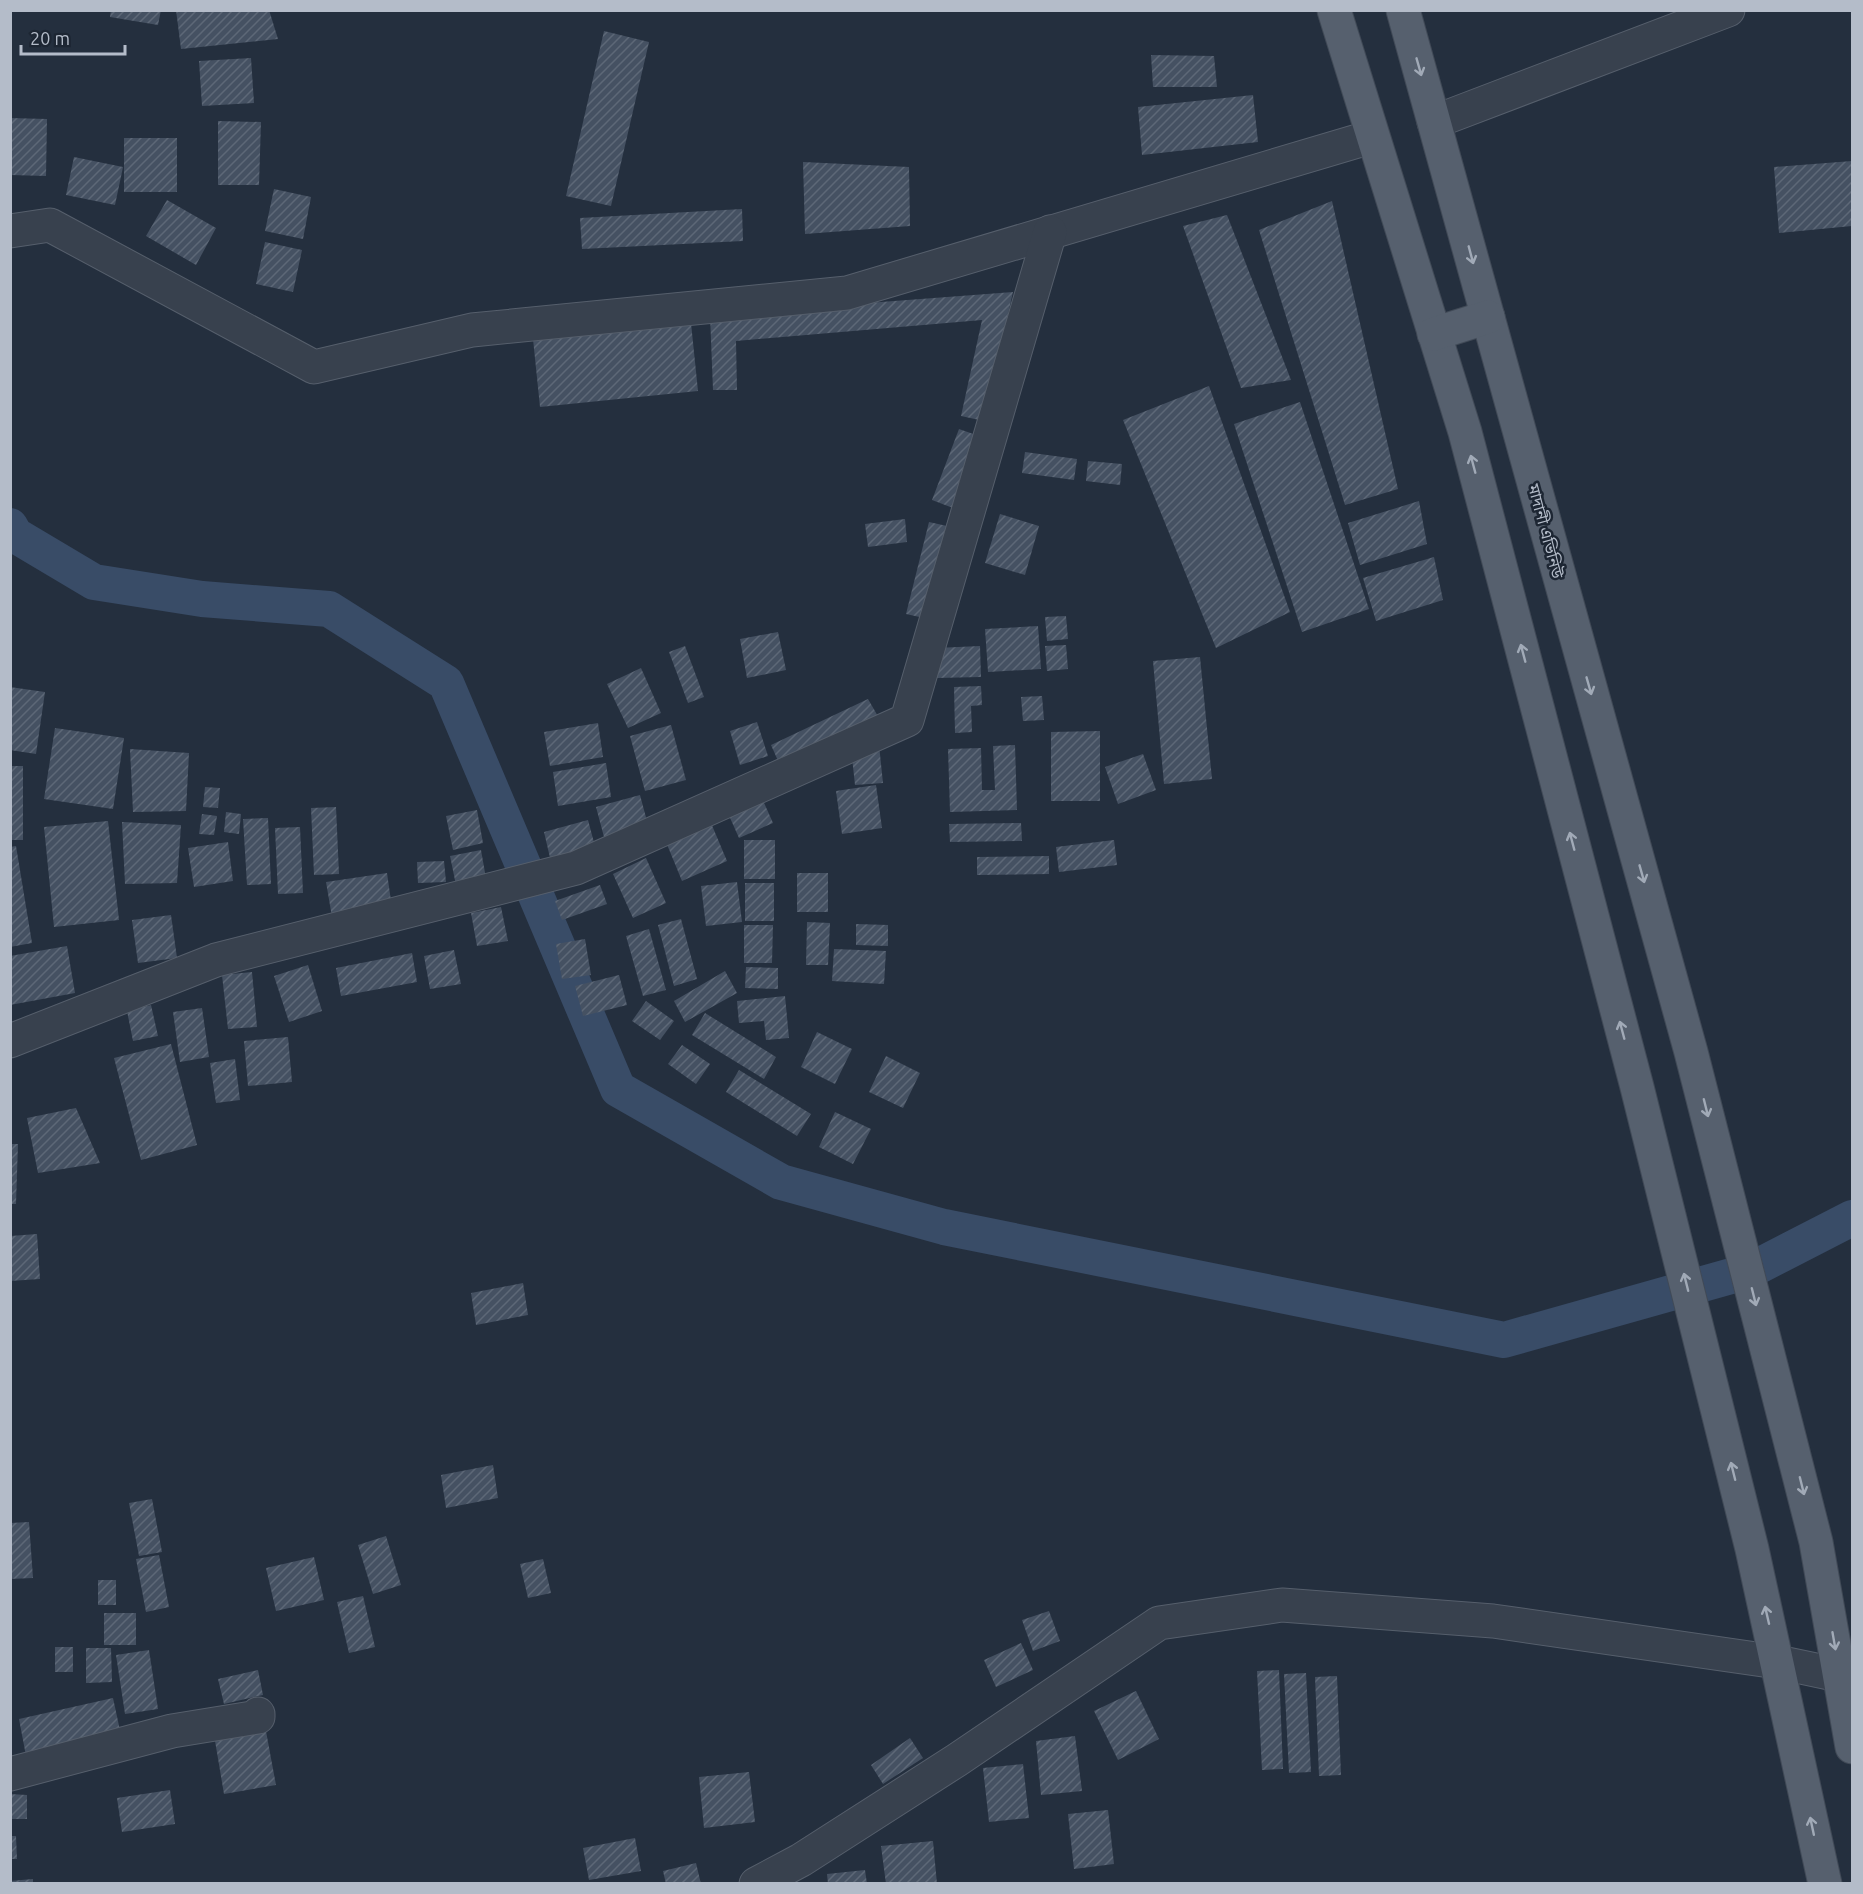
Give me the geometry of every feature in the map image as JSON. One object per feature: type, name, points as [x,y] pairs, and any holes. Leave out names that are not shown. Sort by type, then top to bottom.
[{"type":"main road","points":[[1334,10],[1371,137],[1465,432],[1637,1087],[1752,1548],[1824,1884]]},
{"type":"main road","name":"মাদানী এভিনিউ","points":[[1403,10],[1691,1052],[1816,1542],[1852,1747]]},
{"type":"main road","points":[[1434,334],[1488,317]]},
{"type":"street","points":[[1434,122],[1728,10]]},
{"type":"street","points":[[10,231],[50,225],[314,367],[472,330],[848,293],[1371,137]]},
{"type":"street","points":[[10,1041],[216,960],[576,868],[907,720],[1050,232]]},
{"type":"street","points":[[756,1884],[801,1860],[957,1760],[1159,1623],[1282,1605],[1493,1621],[1777,1662],[1839,1675]]},
{"type":"street","points":[[10,1774],[172,1731],[258,1717],[258,1714]]},
{"type":"building","points":[[111,10],[161,10],[158,25],[110,17]]},
{"type":"building","points":[[176,10],[269,10],[278,39],[181,49]]},
{"type":"building","points":[[604,31],[649,42],[611,206],[566,196]]},
{"type":"building","points":[[1151,55],[1214,56],[1217,87],[1153,87]]},
{"type":"building","points":[[251,58],[254,103],[202,106],[199,61]]},
{"type":"building","points":[[1253,95],[1258,142],[1142,155],[1138,107]]},
{"type":"building","points":[[10,118],[47,119],[46,176],[10,175]]},
{"type":"building","points":[[218,121],[261,122],[259,185],[218,185]]},
{"type":"building","points":[[124,138],[177,138],[177,192],[124,192]]},
{"type":"building","points":[[74,157],[123,167],[115,205],[66,195]]},
{"type":"building","points":[[1852,161],[1852,226],[1779,233],[1774,167]]},
{"type":"building","points":[[803,162],[909,167],[910,226],[805,234]]},
{"type":"building","points":[[274,189],[311,197],[303,239],[265,231]]},
{"type":"building","points":[[167,200],[216,228],[196,265],[146,236]]},
{"type":"building","points":[[1332,201],[1398,489],[1345,505],[1259,230]]},
{"type":"building","points":[[742,209],[743,241],[582,249],[580,218]]},
{"type":"building","points":[[1227,215],[1291,380],[1241,388],[1183,226]]},
{"type":"building","points":[[265,242],[302,250],[293,292],[256,284]]},
{"type":"building","points":[[1013,292],[984,421],[961,416],[982,320],[736,341],[737,390],[713,390],[710,315]]},
{"type":"building","points":[[691,323],[698,391],[540,407],[533,339]]},
{"type":"building","points":[[1209,386],[1290,612],[1216,648],[1123,420]]},
{"type":"building","points":[[1300,402],[1369,609],[1302,632],[1234,424]]},
{"type":"building","points":[[959,429],[979,436],[953,508],[932,500]]},
{"type":"building","points":[[1025,452],[1077,459],[1074,480],[1022,473]]},
{"type":"building","points":[[1088,461],[1122,464],[1120,485],[1086,481]]},
{"type":"building","points":[[1419,501],[1427,544],[1360,565],[1348,523]]},
{"type":"building","points":[[1000,514],[1039,526],[1025,575],[985,563]]},
{"type":"building","points":[[905,519],[907,542],[868,547],[865,524]]},
{"type":"building","points":[[929,522],[947,526],[924,618],[906,614]]},
{"type":"building","points":[[1434,557],[1443,600],[1376,621],[1363,578]]},
{"type":"building","points":[[1066,616],[1068,639],[1047,641],[1045,617]]},
{"type":"building","points":[[1038,626],[1041,669],[988,672],[985,629]]},
{"type":"building","points":[[778,632],[786,670],[747,678],[740,639]]},
{"type":"building","points":[[1066,645],[1068,669],[1047,671],[1045,646]]},
{"type":"building","points":[[685,646],[704,697],[688,703],[669,652]]},
{"type":"building","points":[[980,646],[981,677],[937,678],[936,648]]},
{"type":"building","points":[[1200,657],[1212,779],[1164,784],[1153,661]]},
{"type":"building","points":[[641,668],[661,713],[628,728],[607,684]]},
{"type":"building","points":[[981,686],[982,705],[971,706],[972,732],[955,733],[954,687]]},
{"type":"building","points":[[10,687],[45,692],[36,754],[10,750]]},
{"type":"building","points":[[1042,696],[1044,720],[1023,721],[1021,697]]},
{"type":"building","points":[[868,699],[883,725],[783,772],[771,745]]},
{"type":"building","points":[[757,722],[768,756],[740,765],[730,731]]},
{"type":"building","points":[[598,723],[603,757],[550,766],[544,732]]},
{"type":"building","points":[[671,725],[686,780],[645,791],[630,736]]},
{"type":"building","points":[[55,728],[124,738],[113,809],[44,799]]},
{"type":"building","points":[[1100,731],[1100,801],[1051,801],[1051,732]]},
{"type":"building","points":[[879,745],[883,783],[855,785],[851,748]]},
{"type":"building","points":[[1015,745],[1017,810],[950,812],[948,749],[981,748],[982,790],[995,790],[993,746]]},
{"type":"building","points":[[130,749],[189,753],[186,811],[133,812]]},
{"type":"building","points":[[1143,754],[1156,790],[1118,804],[1105,767]]},
{"type":"building","points":[[606,763],[611,797],[558,806],[553,772]]},
{"type":"building","points":[[10,766],[23,766],[23,840],[10,840]]},
{"type":"building","points":[[876,785],[882,828],[842,834],[836,791]]},
{"type":"building","points":[[205,787],[220,788],[218,808],[203,807]]},
{"type":"building","points":[[640,795],[648,825],[604,837],[596,807]]},
{"type":"building","points":[[761,796],[773,823],[739,838],[727,811]]},
{"type":"building","points":[[336,807],[339,874],[314,875],[311,808]]},
{"type":"building","points":[[477,810],[483,843],[453,850],[446,816]]},
{"type":"building","points":[[226,812],[241,814],[239,834],[224,832]]},
{"type":"building","points":[[202,814],[217,816],[214,835],[199,834]]},
{"type":"building","points":[[268,818],[271,884],[247,885],[243,819]]},
{"type":"building","points":[[588,820],[596,850],[551,862],[544,832]]},
{"type":"building","points":[[108,821],[119,920],[54,927],[44,827]]},
{"type":"building","points":[[122,822],[181,825],[177,883],[125,884]]},
{"type":"building","points":[[711,823],[727,861],[682,881],[666,842]]},
{"type":"building","points":[[1021,823],[1022,841],[950,842],[949,824]]},
{"type":"building","points":[[300,827],[303,893],[278,894],[275,828]]},
{"type":"building","points":[[744,840],[775,840],[775,879],[744,879]]},
{"type":"building","points":[[1114,840],[1117,865],[1059,872],[1056,847]]},
{"type":"building","points":[[228,842],[233,881],[194,887],[188,848]]},
{"type":"building","points":[[16,846],[32,943],[10,947],[10,847]]},
{"type":"building","points":[[481,850],[487,884],[457,890],[450,856]]},
{"type":"building","points":[[1049,856],[1049,874],[977,875],[977,857]]},
{"type":"building","points":[[646,858],[666,903],[633,918],[613,874]]},
{"type":"building","points":[[444,861],[446,882],[418,883],[417,862]]},
{"type":"building","points":[[387,873],[392,908],[332,917],[326,882]]},
{"type":"building","points":[[797,873],[828,873],[828,912],[797,912]]},
{"type":"building","points":[[737,882],[742,922],[706,926],[701,886]]},
{"type":"building","points":[[745,883],[774,883],[774,921],[745,921]]},
{"type":"building","points":[[600,885],[607,904],[562,920],[555,901]]},
{"type":"building","points":[[501,907],[508,941],[477,946],[471,913]]},
{"type":"building","points":[[171,915],[177,958],[138,963],[132,920]]},
{"type":"building","points":[[681,919],[697,979],[674,986],[658,925]]},
{"type":"building","points":[[807,922],[830,923],[828,965],[806,965]]},
{"type":"building","points":[[856,924],[888,925],[888,946],[856,945]]},
{"type":"building","points":[[744,925],[773,925],[772,963],[744,963]]},
{"type":"building","points":[[649,929],[666,990],[643,996],[626,936]]},
{"type":"building","points":[[585,939],[591,975],[562,979],[556,944]]},
{"type":"building","points":[[67,946],[75,993],[10,1005],[10,956]]},
{"type":"building","points":[[834,949],[886,951],[884,984],[832,981]]},
{"type":"building","points":[[454,950],[461,984],[430,989],[424,956]]},
{"type":"building","points":[[412,953],[417,982],[341,996],[336,968]]},
{"type":"building","points":[[308,965],[322,1011],[289,1022],[274,976]]},
{"type":"building","points":[[746,967],[778,968],[778,989],[745,988]]},
{"type":"building","points":[[725,971],[737,993],[685,1022],[674,1001]]},
{"type":"building","points":[[252,972],[257,1027],[228,1029],[222,975]]},
{"type":"building","points":[[619,975],[627,1005],[583,1016],[575,986]]},
{"type":"building","points":[[785,996],[789,1038],[766,1040],[764,1021],[739,1023],[737,1001]]},
{"type":"building","points":[[646,1001],[674,1021],[660,1040],[632,1021]]},
{"type":"building","points":[[151,1005],[158,1036],[133,1041],[127,1011]]},
{"type":"building","points":[[202,1008],[209,1057],[180,1062],[173,1012]]},
{"type":"building","points":[[705,1013],[776,1057],[764,1079],[692,1035]]},
{"type":"building","points":[[817,1032],[852,1049],[835,1084],[801,1067]]},
{"type":"building","points":[[288,1037],[292,1082],[248,1086],[244,1041]]},
{"type":"building","points":[[171,1044],[197,1145],[141,1160],[114,1058]]},
{"type":"building","points":[[682,1045],[710,1064],[696,1084],[668,1064]]},
{"type":"building","points":[[886,1056],[920,1073],[903,1108],[869,1092]]},
{"type":"building","points":[[235,1059],[240,1100],[216,1103],[210,1063]]},
{"type":"building","points":[[739,1070],[811,1114],[797,1136],[726,1092]]},
{"type":"building","points":[[76,1108],[100,1163],[38,1173],[27,1118]]},
{"type":"building","points":[[835,1112],[871,1129],[853,1164],[819,1147]]},
{"type":"building","points":[[10,1144],[18,1144],[16,1204],[10,1204]]},
{"type":"building","points":[[37,1234],[40,1279],[10,1281],[10,1236]]},
{"type":"building","points":[[523,1283],[528,1315],[476,1325],[471,1293]]},
{"type":"building","points":[[493,1465],[498,1498],[446,1508],[441,1475]]},
{"type":"building","points":[[152,1499],[162,1552],[139,1556],[129,1503]]},
{"type":"building","points":[[29,1522],[33,1578],[10,1579],[10,1523]]},
{"type":"building","points":[[386,1536],[401,1585],[373,1594],[358,1545]]},
{"type":"building","points":[[159,1555],[169,1607],[146,1612],[136,1559]]},
{"type":"building","points":[[314,1557],[324,1600],[276,1611],[266,1568]]},
{"type":"building","points":[[543,1559],[551,1593],[528,1598],[520,1564]]},
{"type":"building","points":[[98,1580],[116,1580],[116,1605],[98,1605]]},
{"type":"building","points":[[363,1596],[375,1647],[349,1653],[337,1602]]},
{"type":"building","points":[[1049,1611],[1060,1641],[1033,1651],[1022,1620]]},
{"type":"building","points":[[104,1613],[136,1613],[136,1645],[104,1645]]},
{"type":"building","points":[[1021,1643],[1033,1670],[996,1687],[984,1660]]},
{"type":"building","points":[[55,1647],[73,1647],[73,1672],[55,1672]]},
{"type":"building","points":[[86,1648],[111,1648],[112,1682],[86,1683]]},
{"type":"building","points":[[149,1650],[158,1709],[125,1714],[116,1655]]},
{"type":"building","points":[[258,1670],[263,1695],[224,1704],[218,1679]]},
{"type":"building","points":[[1279,1670],[1283,1769],[1262,1770],[1257,1671]]},
{"type":"building","points":[[1306,1673],[1311,1772],[1289,1773],[1284,1674]]},
{"type":"building","points":[[1337,1676],[1341,1775],[1319,1776],[1315,1677]]},
{"type":"building","points":[[1136,1691],[1159,1739],[1118,1760],[1094,1711]]},
{"type":"building","points":[[113,1698],[121,1735],[26,1756],[19,1719]]},
{"type":"building","points":[[265,1726],[276,1785],[224,1794],[214,1735]]},
{"type":"building","points":[[1075,1736],[1082,1791],[1041,1795],[1036,1741]]},
{"type":"building","points":[[910,1738],[923,1758],[883,1784],[871,1765]]},
{"type":"building","points":[[1023,1764],[1029,1818],[989,1822],[983,1768]]},
{"type":"building","points":[[749,1772],[755,1822],[704,1828],[699,1777]]},
{"type":"building","points":[[170,1790],[175,1824],[122,1832],[117,1798]]},
{"type":"building","points":[[10,1794],[27,1795],[27,1819],[10,1819]]},
{"type":"building","points":[[1108,1810],[1114,1864],[1074,1869],[1068,1814]]},
{"type":"building","points":[[10,1836],[16,1836],[17,1859],[10,1859]]},
{"type":"building","points":[[635,1838],[641,1871],[589,1880],[583,1848]]},
{"type":"building","points":[[933,1841],[937,1884],[886,1884],[881,1846]]},
{"type":"building","points":[[696,1863],[701,1884],[666,1884],[663,1871]]},
{"type":"building","points":[[865,1870],[867,1884],[828,1884],[827,1874]]},
{"type":"building","points":[[33,1879],[33,1884],[10,1884],[10,1881]]},
{"type":"waterway","points":[[10,526],[15,535],[94,582],[202,599],[329,609],[446,683],[618,1089],[781,1182],[944,1227],[1504,1340],[1749,1271],[1852,1218]]}]
